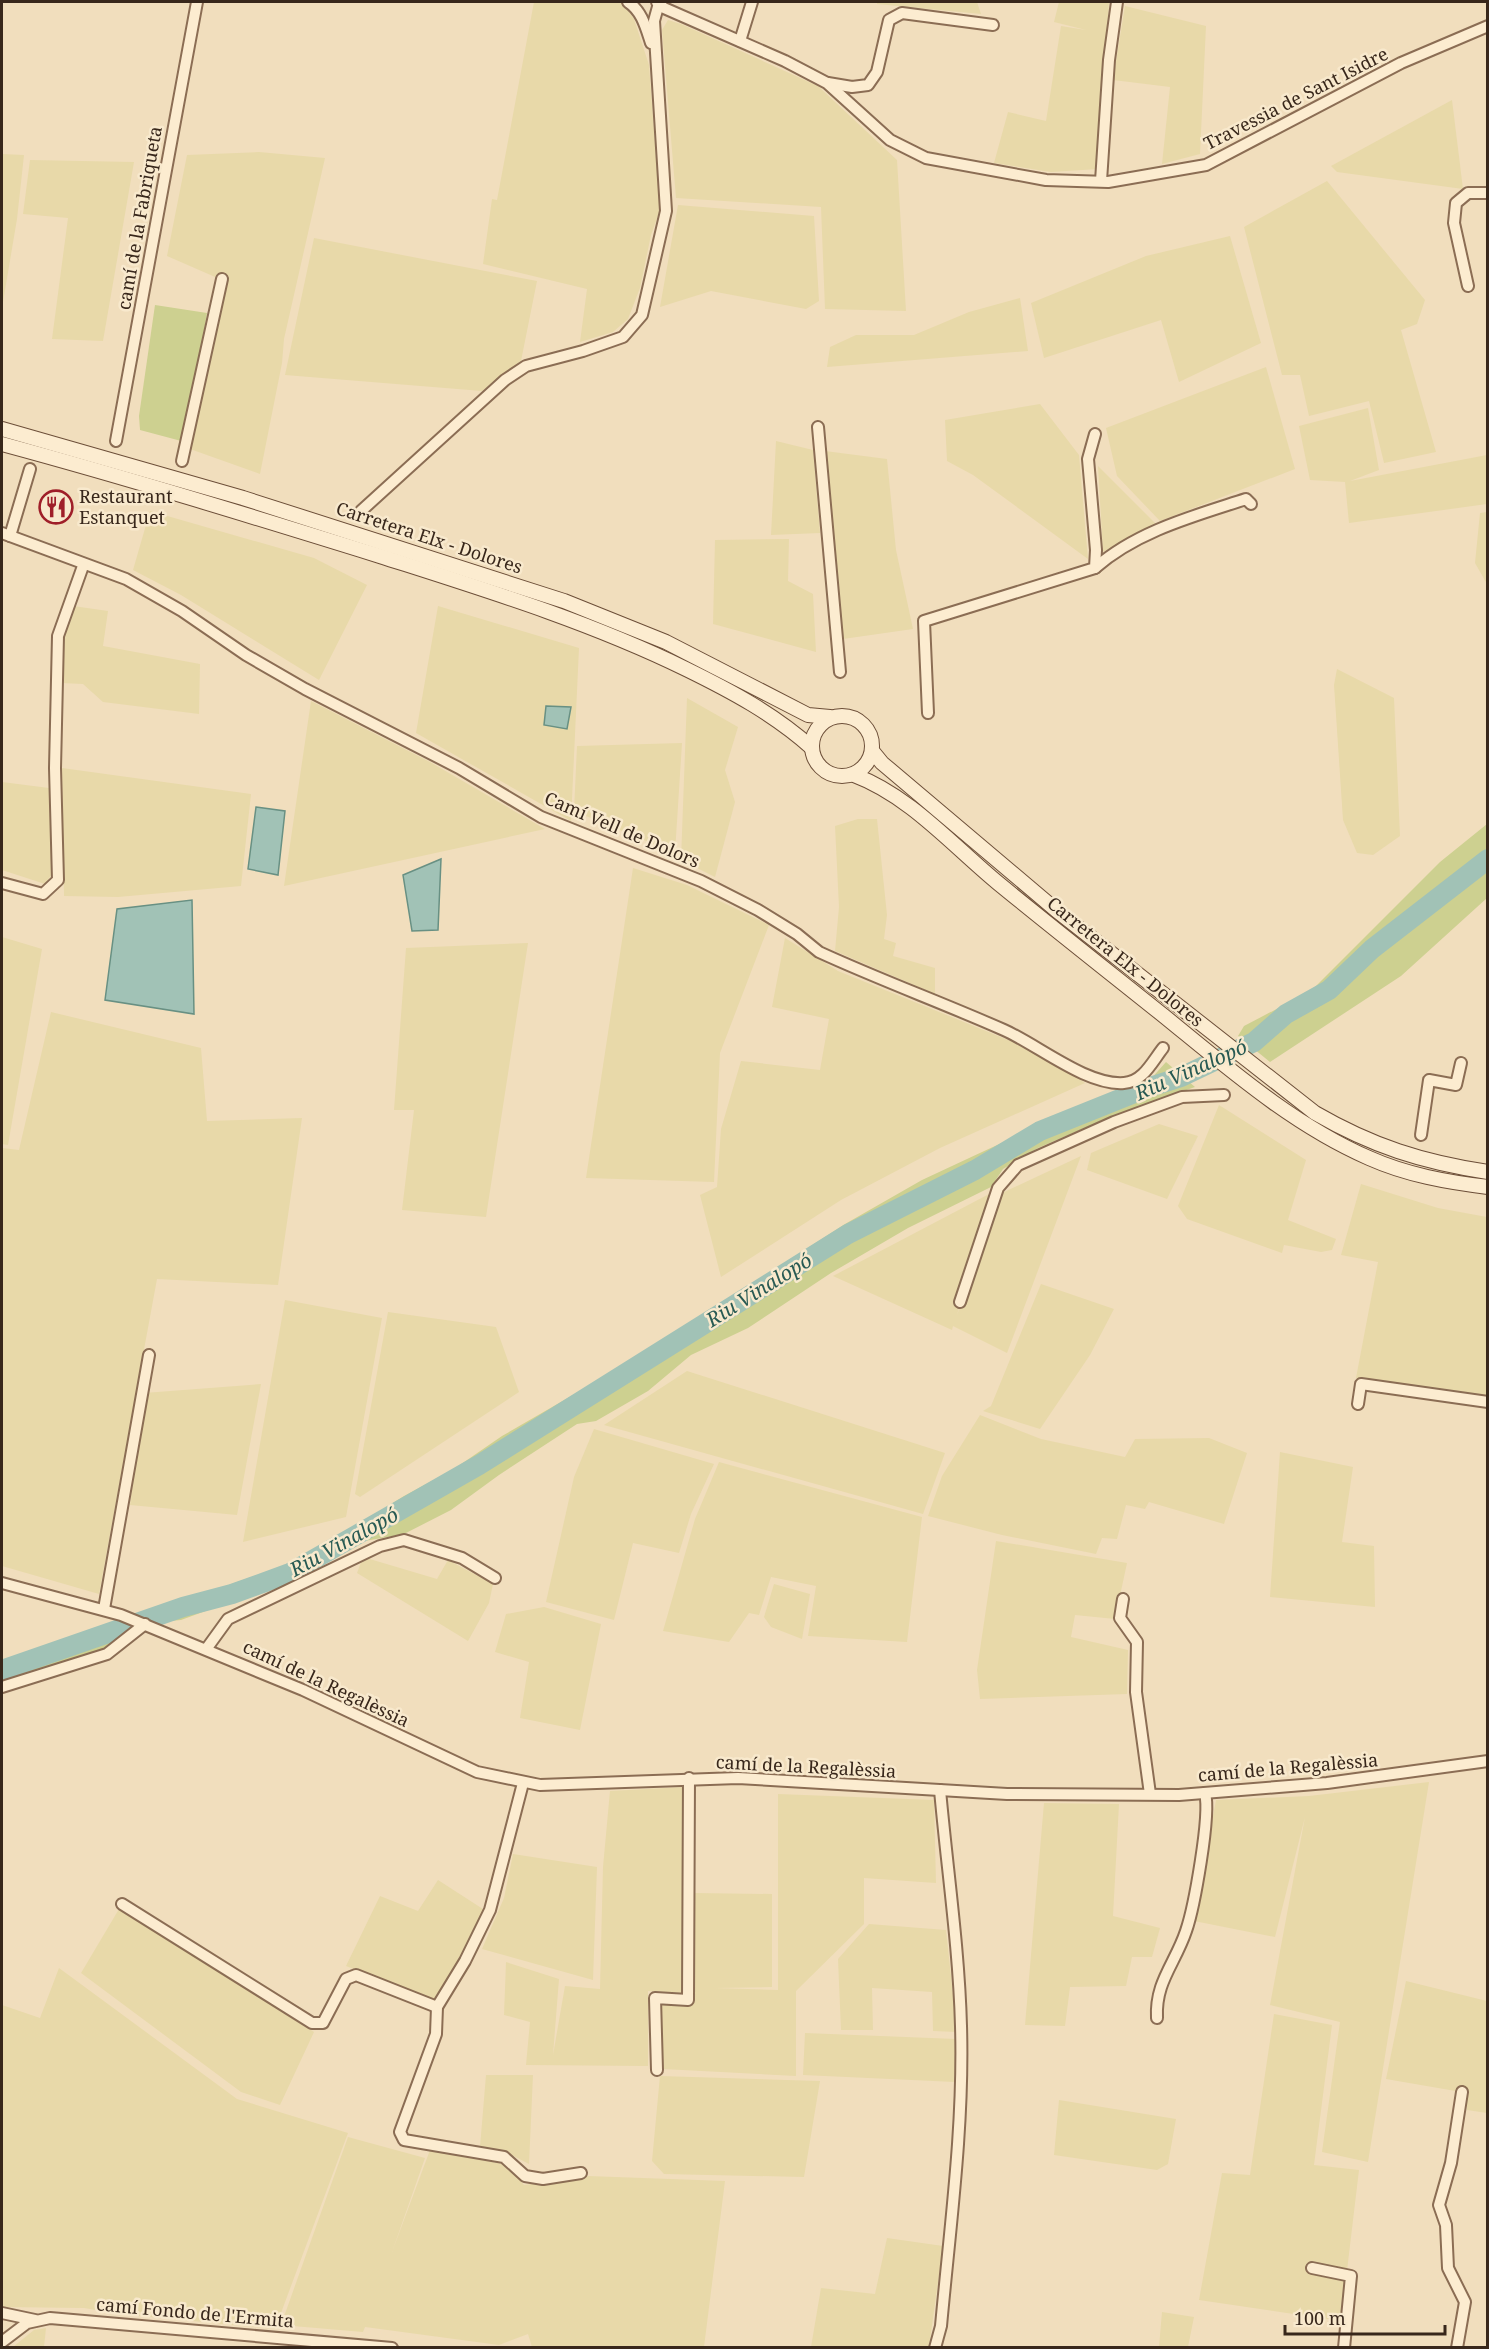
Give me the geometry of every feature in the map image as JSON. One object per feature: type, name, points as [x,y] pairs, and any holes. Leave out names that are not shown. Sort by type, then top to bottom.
[{"type":"main road","name":"Carretera Elx - Dolores","points":[[2,429],[253,501],[564,601],[666,642],[808,715],[830,717]]},
{"type":"main road","name":"Carretera Elx - Dolores","points":[[2,444],[253,517],[567,618],[609,634],[709,680],[784,723],[812,748]]},
{"type":"main road","points":[[851,716],[859,720],[870,732],[873,752],[863,768],[854,775],[843,777],[824,771],[813,756],[814,734],[830,717],[851,716]]},
{"type":"main road","name":"Carretera Elx - Dolores","points":[[873,752],[882,763],[1047,903],[1315,1113],[1375,1144],[1430,1162],[1488,1172]]},
{"type":"main road","name":"Carretera Elx - Dolores","points":[[854,775],[893,794],[1185,1034],[1260,1093],[1319,1133],[1371,1159],[1423,1176],[1488,1187]]},
{"type":"street","name":"camí de la Fabriqueta","points":[[116,441],[197,2]]},
{"type":"street","points":[[628,2],[635,6],[646,25],[657,66]]},
{"type":"street","points":[[361,512],[505,380],[526,366],[583,351],[623,337],[642,315],[666,212],[654,21],[658,2]]},
{"type":"street","name":"Travessia de Sant Isidre","points":[[658,2],[827,83],[890,140],[926,158],[1047,180],[1101,181],[1206,165],[1401,63],[1488,26]]},
{"type":"street","points":[[740,41],[752,2]]},
{"type":"street","points":[[1101,181],[1108,60],[1117,2]]},
{"type":"street","points":[[827,83],[852,87],[868,84],[877,72],[890,20],[902,13],[993,25]]},
{"type":"street","points":[[1468,286],[1454,223],[1456,203],[1468,193],[1488,194]]},
{"type":"street","points":[[182,460],[222,279]]},
{"type":"street","points":[[818,427],[840,672]]},
{"type":"street","points":[[1095,434],[1088,459],[1095,568]]},
{"type":"street","points":[[6,535],[30,469]]},
{"type":"street","points":[[928,713],[924,621],[1095,568],[1108,557],[1165,526],[1246,500],[1251,504]]},
{"type":"street","name":"Camí Vell de Dolors","points":[[6,535],[83,566],[126,579],[182,611],[246,655],[295,684],[459,768],[542,817],[701,881],[758,910],[797,934],[819,951],[1006,1031],[1087,1075],[1107,1083],[1126,1083],[1143,1076],[1163,1048]]},
{"type":"street","points":[[2,883],[43,894],[58,880],[55,768],[58,636],[83,566]]},
{"type":"street","points":[[1421,1135],[1429,1080],[1456,1085],[1461,1063]]},
{"type":"street","points":[[960,1302],[998,1188],[1018,1165],[1114,1122],[1182,1097],[1224,1095]]},
{"type":"street","points":[[107,1610],[149,1355]]},
{"type":"street","points":[[1358,1404],[1361,1384],[1488,1402]]},
{"type":"street","points":[[207,1648],[228,1619],[371,1550],[404,1540],[462,1558],[495,1578]]},
{"type":"street","name":"camí de la Regalèssia","points":[[2,1582],[107,1610],[149,1625],[303,1690],[477,1772],[523,1783],[540,1785],[738,1778],[1007,1794],[1205,1793],[1327,1783],[1488,1761]]},
{"type":"street","points":[[1124,1599],[1120,1618],[1137,1642],[1136,1692],[1150,1794]]},
{"type":"street","points":[[2,1687],[75,1666],[106,1654],[149,1625]]},
{"type":"street","points":[[657,2070],[655,1998],[688,2000],[689,1778]]},
{"type":"street","points":[[523,1783],[490,1910],[465,1961],[437,2007],[435,2034],[400,2132],[404,2140],[504,2157],[525,2176],[543,2179],[581,2173]]},
{"type":"street","points":[[935,2348],[941,2326],[960,2099],[962,2026],[940,1790]]},
{"type":"street","points":[[1157,2018],[1156,1997],[1186,1930],[1208,1818],[1205,1793]]},
{"type":"street","points":[[122,1904],[312,2023],[323,2023],[346,1979],[356,1975],[437,2007]]},
{"type":"street","points":[[1457,2348],[1466,2302],[1448,2268],[1446,2225],[1438,2205],[1451,2163],[1462,2092]]},
{"type":"street","points":[[1312,2268],[1351,2276],[1344,2348]]},
{"type":"street","points":[[2,2313],[38,2320]]},
{"type":"street","name":"camí Fondo de l'Ermita","points":[[2,2342],[27,2323],[50,2318],[392,2348]]},
{"type":"shaded area","points":[[534,2],[622,2],[634,19],[649,65],[660,210],[651,235],[640,288],[628,319],[613,332],[580,342],[587,289],[483,264],[492,199],[497,200]]},
{"type":"shaded area","points":[[877,2],[977,2],[981,14],[877,4]]},
{"type":"shaded area","points":[[1059,2],[1109,2],[1098,169],[1051,172],[994,163],[1008,112],[1046,121],[1061,26],[1086,30],[1054,22]]},
{"type":"shaded area","points":[[1125,6],[1206,26],[1200,154],[1162,164],[1170,87],[1113,80]]},
{"type":"shaded area","points":[[668,20],[818,86],[897,160],[906,311],[825,309],[821,207],[676,198],[662,30]]},
{"type":"shaded area","points":[[1452,100],[1463,189],[1337,172],[1331,166]]},
{"type":"shaded area","points":[[259,152],[325,158],[284,339],[282,363],[260,474],[190,449],[222,280],[167,256],[187,155]]},
{"type":"shaded area","points":[[2,154],[24,155],[17,219],[2,308]]},
{"type":"shaded area","points":[[30,160],[134,162],[103,341],[52,339],[68,218],[23,214]]},
{"type":"shaded area","points":[[1327,181],[1425,300],[1417,324],[1401,330],[1436,452],[1384,463],[1369,401],[1309,416],[1300,375],[1282,375],[1244,227]]},
{"type":"shaded area","points":[[678,205],[814,216],[819,301],[806,309],[711,291],[660,307]]},
{"type":"shaded area","points":[[1230,236],[1261,343],[1179,382],[1161,320],[1044,358],[1031,303],[1146,256]]},
{"type":"shaded area","points":[[314,238],[537,281],[521,361],[482,391],[285,375]]},
{"type":"shaded area","points":[[1020,298],[1028,351],[827,367],[830,347],[856,335],[914,335],[969,312]]},
{"type":"shaded area","points":[[1266,367],[1295,469],[1160,521],[1117,476],[1106,428]]},
{"type":"shaded area","points":[[1040,404],[1079,455],[1088,559],[973,475],[947,461],[945,420]]},
{"type":"shaded area","points":[[1368,408],[1379,470],[1350,481],[1487,455],[1487,504],[1349,523],[1345,482],[1310,480],[1299,426]]},
{"type":"shaded area","points":[[776,441],[813,450],[820,533],[771,535]]},
{"type":"shaded area","points":[[825,451],[887,459],[896,550],[913,629],[843,639]]},
{"type":"shaded area","points":[[1098,466],[1156,524],[1103,552]]},
{"type":"shaded area","points":[[150,511],[314,558],[367,585],[319,680],[181,595],[133,570]]},
{"type":"shaded area","points":[[1488,512],[1487,584],[1475,563],[1480,513]]},
{"type":"shaded area","points":[[789,539],[788,581],[813,594],[816,652],[713,624],[715,540]]},
{"type":"shaded area","points":[[73,606],[108,611],[103,646],[200,664],[199,714],[103,702],[83,684],[61,683],[64,636]]},
{"type":"shaded area","points":[[438,606],[579,648],[571,821],[416,733]]},
{"type":"shaded area","points":[[1337,669],[1394,698],[1400,836],[1373,855],[1357,853],[1343,820],[1334,685]]},
{"type":"shaded area","points":[[687,698],[738,727],[725,770],[735,802],[715,877],[681,860]]},
{"type":"shaded area","points":[[311,701],[430,762],[545,829],[284,886]]},
{"type":"shaded area","points":[[682,743],[675,853],[574,811],[577,746]]},
{"type":"shaded area","points":[[62,768],[251,794],[241,886],[118,897],[64,896]]},
{"type":"shaded area","points":[[2,782],[49,788],[52,874],[45,884],[2,870]]},
{"type":"shaded area","points":[[858,819],[877,819],[887,915],[884,939],[896,943],[893,956],[935,968],[935,994],[835,951],[839,907],[835,826]]},
{"type":"shaded area","points":[[633,868],[687,885],[769,925],[720,1053],[714,1182],[586,1178]]},
{"type":"shaded area","points":[[2,937],[42,949],[8,1145],[2,1144]]},
{"type":"shaded area","points":[[785,938],[838,971],[1043,1054],[1085,1083],[940,1148],[841,1200],[721,1277],[700,1195],[717,1187],[721,1129],[741,1061],[820,1070],[829,1019],[772,1007]]},
{"type":"shaded area","points":[[528,943],[486,1217],[402,1210],[414,1110],[394,1110],[406,948]]},
{"type":"shaded area","points":[[51,1012],[201,1048],[207,1121],[302,1118],[278,1285],[157,1279],[99,1594],[2,1566],[2,1148],[19,1150]]},
{"type":"shaded area","points":[[1219,1105],[1306,1160],[1288,1220],[1336,1239],[1332,1250],[1321,1252],[1284,1245],[1282,1253],[1187,1219],[1178,1206]]},
{"type":"shaded area","points":[[1159,1124],[1198,1136],[1167,1199],[1087,1170],[1091,1153]]},
{"type":"shaded area","points":[[1081,1156],[1007,1353],[953,1326],[952,1330],[833,1276],[991,1193],[957,1315],[1002,1193]]},
{"type":"shaded area","points":[[1361,1184],[1438,1208],[1487,1217],[1487,1396],[1356,1378],[1378,1262],[1341,1255]]},
{"type":"shaded area","points":[[1041,1284],[1114,1309],[1090,1355],[1040,1429],[983,1411],[991,1406]]},
{"type":"shaded area","points":[[285,1300],[382,1318],[346,1517],[243,1542]]},
{"type":"shaded area","points":[[388,1312],[496,1327],[519,1392],[360,1497],[355,1494]]},
{"type":"shaded area","points":[[687,1371],[945,1453],[923,1514],[604,1425]]},
{"type":"shaded area","points":[[261,1384],[237,1515],[130,1505],[144,1393]]},
{"type":"shaded area","points":[[980,1415],[1041,1439],[1125,1457],[1135,1439],[1209,1438],[1247,1453],[1224,1524],[1149,1502],[1145,1509],[1126,1505],[1117,1539],[1102,1538],[1096,1554],[1002,1535],[928,1516],[942,1476]]},
{"type":"shaded area","points":[[594,1429],[714,1464],[691,1514],[679,1553],[633,1543],[614,1620],[546,1602],[574,1477]]},
{"type":"shaded area","points":[[1280,1452],[1353,1467],[1342,1542],[1374,1546],[1375,1607],[1270,1597]]},
{"type":"shaded area","points":[[719,1462],[922,1517],[907,1642],[808,1636],[816,1586],[771,1577],[759,1615],[749,1613],[729,1642],[663,1631],[695,1519]]},
{"type":"shaded area","points":[[996,1541],[1127,1563],[1115,1619],[1075,1615],[1071,1637],[1128,1650],[1127,1694],[980,1699],[977,1670]]},
{"type":"shaded area","points":[[363,1557],[437,1579],[448,1560],[493,1584],[489,1603],[468,1641],[357,1573]]},
{"type":"shaded area","points":[[774,1584],[810,1594],[802,1639],[771,1627],[764,1617]]},
{"type":"shaded area","points":[[544,1607],[601,1624],[580,1730],[520,1718],[529,1662],[495,1652],[506,1614]]},
{"type":"shaded area","points":[[1429,1782],[1368,2162],[1322,2152],[1340,2022],[1270,2005],[1305,1817],[1275,1937],[1194,1921],[1216,1800],[1309,1796]]},
{"type":"shaded area","points":[[684,1787],[682,1993],[648,1991],[648,2066],[526,2065],[530,2022],[504,2015],[506,1962],[559,1979],[553,2055],[565,1986],[600,1989],[603,1867],[610,1791]]},
{"type":"shaded area","points":[[778,1794],[934,1800],[936,1883],[864,1878],[864,1924],[796,1991],[796,2076],[663,2069],[662,2002],[693,2003],[693,1893],[772,1894],[772,1987],[715,1988],[778,1990]]},
{"type":"shaded area","points":[[1044,1803],[1119,1804],[1113,1916],[1160,1928],[1152,1957],[1132,1957],[1126,1986],[1070,1987],[1065,2026],[1025,2025]]},
{"type":"shaded area","points":[[513,1854],[597,1867],[593,1980],[482,1949],[504,1898]]},
{"type":"shaded area","points":[[438,1880],[486,1911],[439,1998],[432,2000],[346,1966],[380,1896],[418,1911]]},
{"type":"shaded area","points":[[119,1909],[314,2032],[280,2105],[241,2092],[81,1973]]},
{"type":"shaded area","points":[[869,1924],[946,1930],[957,2032],[933,2031],[932,1992],[872,1988],[873,2030],[841,2030],[838,1959]]},
{"type":"shaded area","points":[[59,1968],[237,2099],[348,2133],[275,2329],[120,2314],[84,2308],[2,2307],[2,2005],[40,2018]]},
{"type":"shaded area","points":[[1406,1981],[1487,2001],[1487,2113],[1467,2110],[1467,2093],[1386,2079]]},
{"type":"shaded area","points":[[1274,2014],[1332,2025],[1314,2165],[1359,2170],[1341,2321],[1199,2300],[1222,2173],[1250,2175]]},
{"type":"shaded area","points":[[805,2033],[956,2039],[955,2082],[803,2075]]},
{"type":"shaded area","points":[[486,2075],[533,2075],[529,2164],[506,2152],[480,2147]]},
{"type":"shaded area","points":[[660,2076],[820,2081],[804,2177],[664,2174],[652,2161]]},
{"type":"shaded area","points":[[1059,2100],[1176,2119],[1168,2164],[1157,2170],[1054,2155]]},
{"type":"shaded area","points":[[348,2137],[425,2158],[392,2252],[430,2150],[508,2165],[524,2185],[588,2176],[725,2181],[704,2347],[532,2347],[528,2334],[499,2345],[365,2327],[363,2332],[281,2325]]},
{"type":"shaded area","points":[[887,2238],[943,2246],[929,2347],[811,2347],[821,2288],[875,2294]]},
{"type":"shaded area","points":[[1162,2312],[1194,2317],[1188,2347],[1159,2347]]},
{"type":"shaded area","points":[[46,2328],[44,2347],[13,2347],[34,2330]]},
{"type":"green space","points":[[155,305],[207,313],[185,442],[140,430],[139,416]]},
{"type":"green space","points":[[1487,824],[1487,898],[1401,976],[1270,1062],[1238,1036],[1244,1026],[1311,991],[1440,862]]},
{"type":"green space","points":[[1166,1062],[1195,1087],[1117,1114],[1038,1148],[1003,1169],[991,1187],[908,1228],[831,1273],[748,1328],[691,1355],[648,1391],[596,1421],[577,1424],[499,1475],[451,1510],[404,1534],[359,1542],[335,1558],[285,1582],[181,1620],[170,1621],[150,1612],[281,1567],[327,1544],[404,1496],[454,1469],[502,1436],[637,1358],[845,1224],[922,1180],[1058,1117],[1149,1081]]},
{"type":"green space","points":[[107,1625],[128,1630],[101,1651],[2,1680],[2,1661]]},
{"type":"water","points":[[546,706],[571,707],[567,729],[544,725]]},
{"type":"water","points":[[256,807],[285,811],[278,875],[248,869]]},
{"type":"water","points":[[441,859],[438,930],[412,931],[403,875]]},
{"type":"water","points":[[192,900],[194,1014],[105,1000],[117,909]]},
{"type":"waterway","name":"Riu Vinalopó","points":[[2,1670],[183,1607],[232,1594],[290,1573],[479,1465],[848,1234],[975,1170],[1040,1131],[1147,1088],[1181,1077],[1254,1042],[1286,1014],[1329,990],[1372,949],[1488,859]]},
{"type":"place","name":"Restaurant Estanquet","points":[[56,507]]}]
